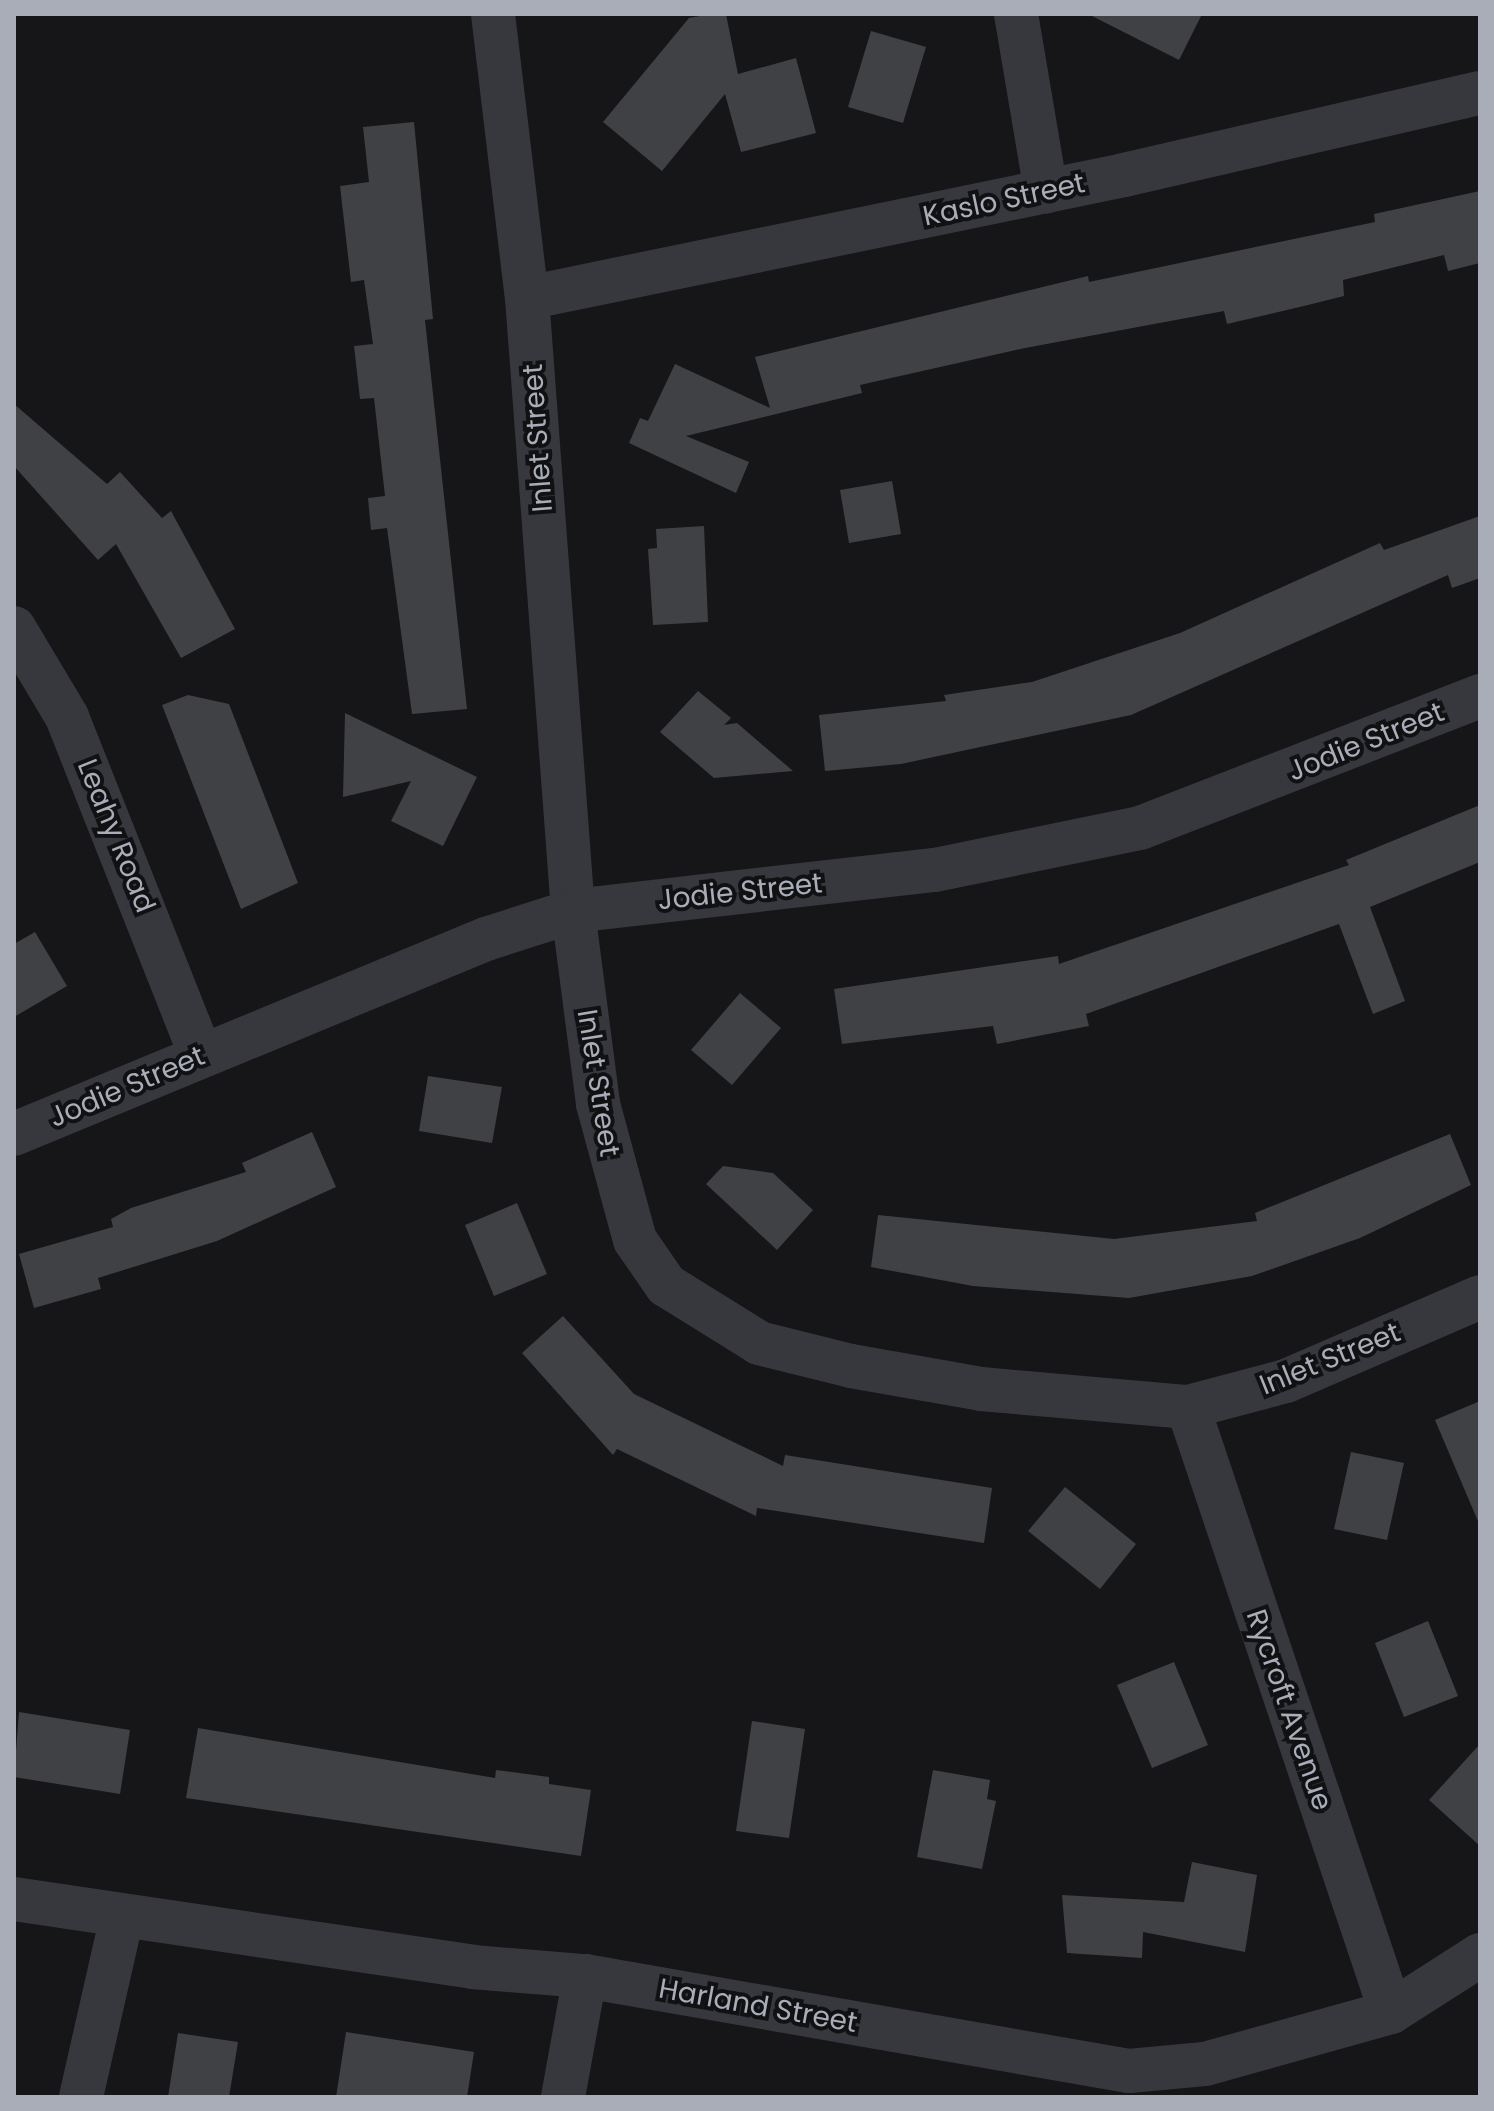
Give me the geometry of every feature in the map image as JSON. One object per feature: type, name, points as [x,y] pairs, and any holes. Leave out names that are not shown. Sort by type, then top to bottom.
[{"type":"street","name":"Inlet Street","points":[[493,14],[527,298],[573,911],[614,1175],[635,1240],[686,1303],[759,1343],[851,1366],[981,1389],[1188,1407],[1286,1381],[1480,1297]]},
{"type":"street","points":[[1016,14],[1046,191]]},
{"type":"street","name":"Kaslo Street","points":[[527,298],[1046,191],[1480,93]]},
{"type":"street","name":"Leahy Road","points":[[14,628],[67,717],[200,1053]]},
{"type":"street","name":"Jodie Street","points":[[14,1134],[200,1053],[573,911],[935,870],[1140,828],[1480,696]]},
{"type":"street","name":"Rycroft Avenue","points":[[1188,1407],[1391,2012]]},
{"type":"street","name":"Harland Street","points":[[14,1899],[472,1967],[585,1976],[1128,2084],[1391,2012],[1480,1955]]},
{"type":"street","points":[[81,2097],[122,1916]]},
{"type":"street","points":[[563,2097],[585,1976]]},
{"type":"building","points":[[726,14],[738,74],[796,58],[816,133],[741,152],[725,94],[662,171],[603,122],[689,18]]},
{"type":"building","points":[[1088,14],[1202,14],[1179,60]]},
{"type":"building","points":[[871,31],[926,47],[903,123],[848,107]]},
{"type":"building","points":[[414,122],[433,319],[425,320],[467,709],[412,714],[387,528],[371,530],[368,498],[385,496],[374,398],[360,399],[354,346],[373,344],[364,280],[351,282],[340,186],[369,182],[363,127]]},
{"type":"building","points":[[1480,191],[1480,263],[1448,271],[1444,255],[1343,280],[1344,296],[1308,305],[1227,324],[1224,311],[1025,348],[860,385],[862,393],[686,436],[749,462],[736,493],[629,443],[640,418],[648,421],[675,364],[770,408],[755,357],[1088,276],[1089,282],[1375,222],[1374,214]]},
{"type":"building","points":[[14,404],[107,484],[120,472],[162,518],[171,511],[235,629],[181,658],[116,544],[98,560],[14,466]]},
{"type":"building","points":[[892,481],[901,534],[849,543],[840,490]]},
{"type":"building","points":[[1480,516],[1480,578],[1452,588],[1448,575],[1131,715],[901,764],[825,771],[819,715],[946,701],[944,695],[1032,682],[1180,633],[1380,543],[1384,550]]},
{"type":"building","points":[[704,526],[708,622],[653,625],[648,549],[657,548],[656,529]]},
{"type":"building","points":[[698,691],[731,718],[724,725],[737,723],[793,771],[714,778],[660,732]]},
{"type":"building","points":[[188,695],[229,704],[298,883],[241,909],[162,705]]},
{"type":"building","points":[[345,713],[477,777],[443,846],[391,821],[411,781],[343,797]]},
{"type":"building","points":[[1480,805],[1480,862],[1370,907],[1405,1001],[1373,1014],[1339,924],[1086,1014],[1089,1026],[997,1044],[993,1026],[842,1044],[834,989],[1058,956],[1059,964],[1349,865],[1346,860]]},
{"type":"building","points":[[35,932],[67,986],[14,1017],[14,944]]},
{"type":"building","points":[[740,993],[781,1028],[732,1085],[691,1050]]},
{"type":"building","points":[[428,1076],[502,1087],[492,1143],[419,1131]]},
{"type":"building","points":[[312,1132],[336,1187],[217,1241],[98,1278],[101,1289],[34,1308],[19,1254],[113,1227],[111,1219],[131,1208],[246,1172],[242,1163]]},
{"type":"building","points":[[1450,1134],[1471,1185],[1360,1238],[1252,1276],[1129,1298],[973,1286],[871,1267],[878,1215],[1114,1239],[1257,1221],[1255,1213]]},
{"type":"building","points":[[723,1166],[773,1173],[813,1210],[777,1250],[706,1184]]},
{"type":"building","points":[[517,1203],[547,1274],[494,1296],[465,1225]]},
{"type":"building","points":[[563,1316],[634,1394],[783,1466],[785,1455],[992,1488],[984,1543],[757,1508],[756,1516],[617,1449],[613,1455],[522,1353]]},
{"type":"building","points":[[1480,1401],[1480,1526],[1435,1420]]},
{"type":"building","points":[[1351,1452],[1404,1463],[1387,1540],[1334,1529]]},
{"type":"building","points":[[1065,1487],[1136,1544],[1100,1589],[1028,1531]]},
{"type":"building","points":[[1428,1621],[1458,1696],[1404,1717],[1375,1643]]},
{"type":"building","points":[[1174,1662],[1208,1745],[1152,1768],[1117,1685]]},
{"type":"building","points":[[19,1712],[130,1730],[120,1794],[14,1777]]},
{"type":"building","points":[[752,1721],[805,1729],[789,1838],[736,1831]]},
{"type":"building","points":[[198,1728],[495,1778],[496,1770],[549,1777],[549,1784],[591,1790],[581,1856],[186,1798]]},
{"type":"building","points":[[1480,1744],[1480,1846],[1429,1800]]},
{"type":"building","points":[[933,1770],[990,1780],[987,1799],[996,1801],[982,1869],[917,1857]]},
{"type":"building","points":[[1192,1862],[1257,1875],[1245,1952],[1143,1932],[1142,1958],[1067,1953],[1062,1895],[1184,1902]]},
{"type":"building","points":[[346,2032],[474,2052],[467,2097],[336,2097]]},
{"type":"building","points":[[178,2033],[238,2042],[229,2097],[168,2097]]}]
